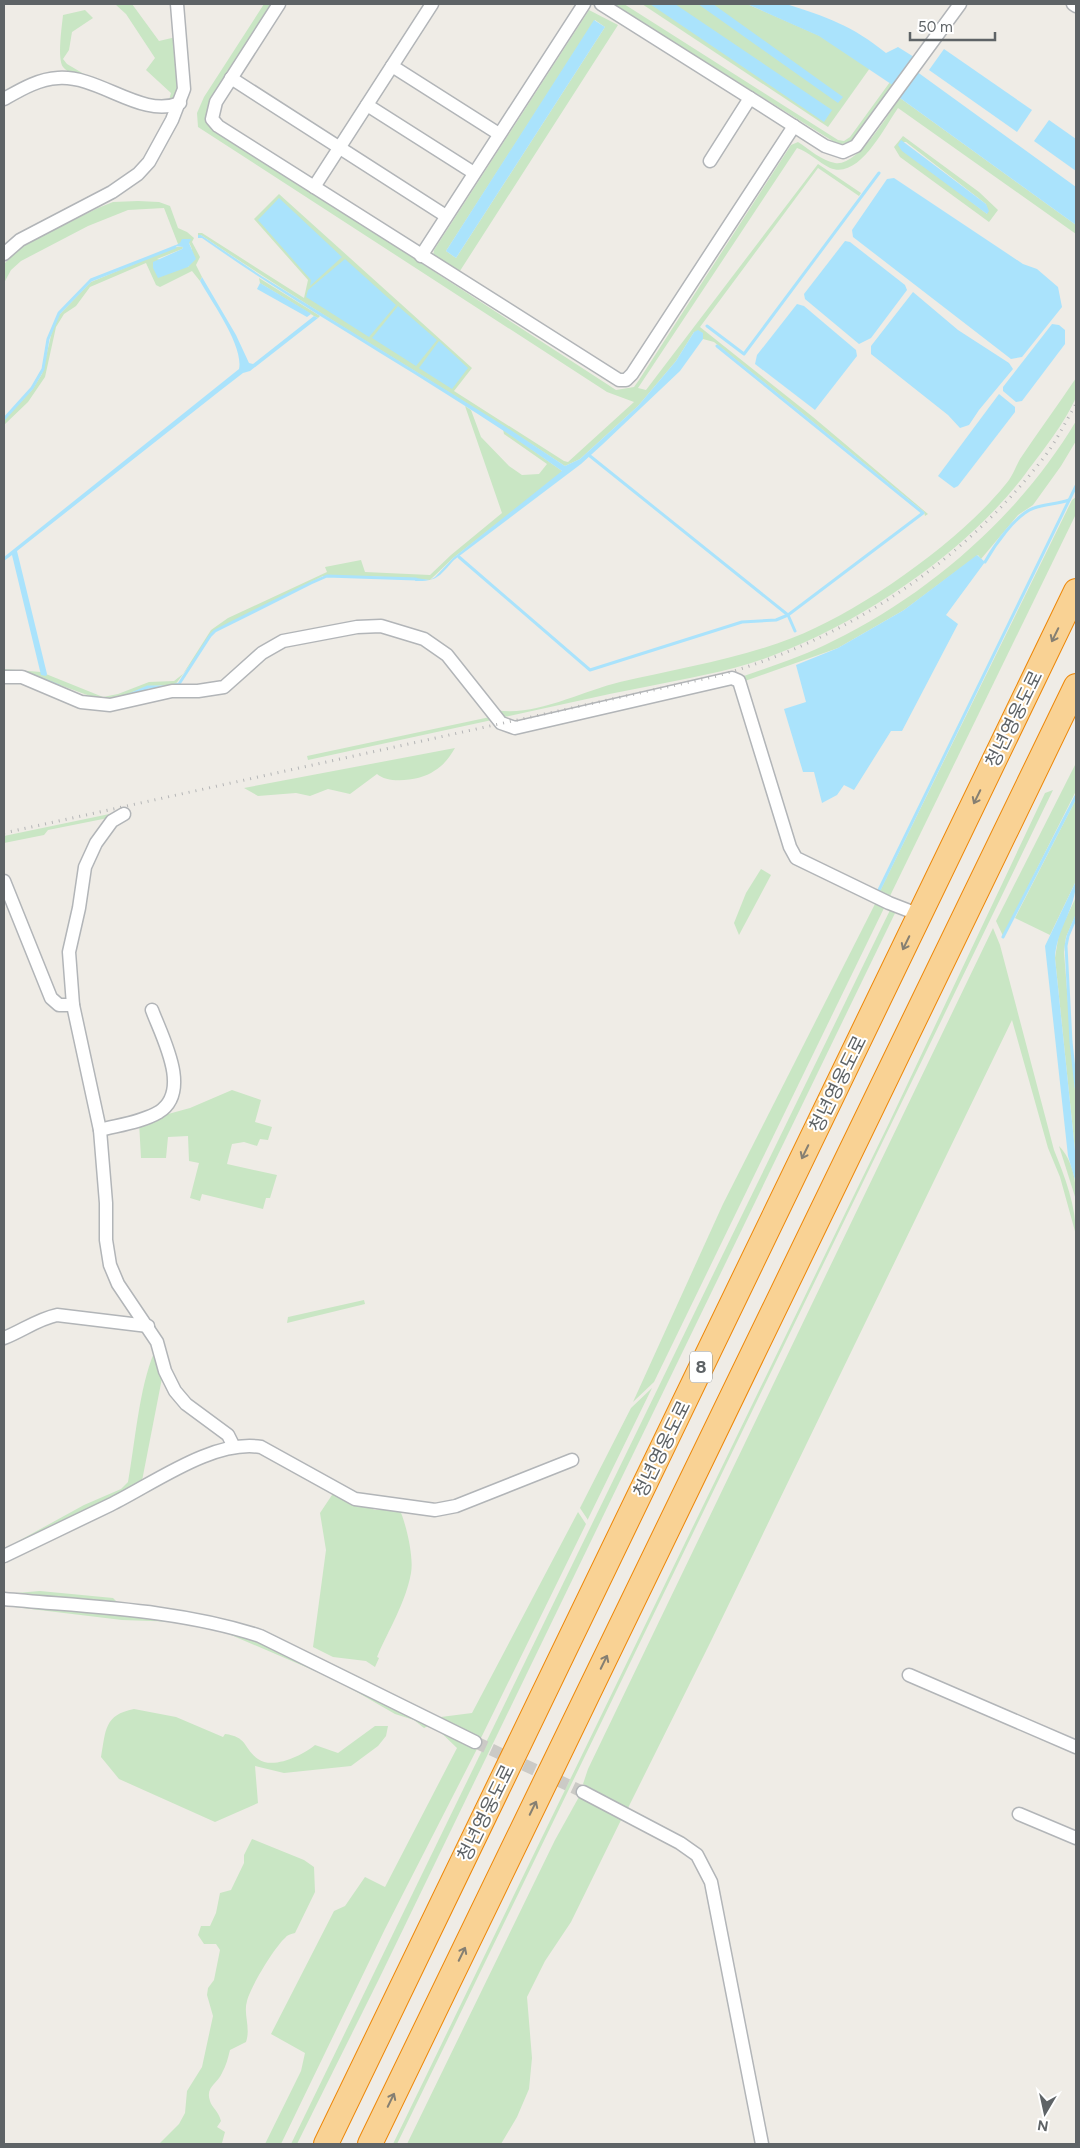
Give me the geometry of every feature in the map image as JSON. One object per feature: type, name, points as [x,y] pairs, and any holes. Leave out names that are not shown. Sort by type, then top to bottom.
[{"type":"highway","name":"청년영웅도로","points":[[326,2144],[1076,591]]},
{"type":"highway","name":"8","points":[[370,2144],[1076,686]]},
{"type":"street","points":[[4,254],[20,240],[112,192],[138,174],[157,149],[180,103],[184,89],[177,4]]},
{"type":"street","points":[[279,4],[231,78],[213,111],[212,119],[218,126],[420,256],[619,380],[626,380],[794,126]]},
{"type":"street","points":[[314,187],[432,4]]},
{"type":"street","points":[[420,256],[584,4]]},
{"type":"street","points":[[601,4],[794,126],[834,150],[842,152],[850,149],[862,140],[960,4]]},
{"type":"street","points":[[392,66],[499,134]]},
{"type":"street","points":[[4,99],[43,80],[58,78],[97,85],[155,108],[169,107],[180,103]]},
{"type":"street","points":[[231,78],[446,216]]},
{"type":"street","points":[[710,161],[750,98]]},
{"type":"street","points":[[367,105],[474,173]]},
{"type":"street","points":[[4,677],[22,677],[81,702],[110,705],[172,692],[198,692],[224,687],[262,653],[283,640],[357,627],[381,626],[424,639],[447,655],[500,723],[515,728],[732,678],[739,681],[790,847],[796,858],[889,903],[920,915]]},
{"type":"street","points":[[124,814],[112,821],[96,843],[85,867],[79,908],[69,952],[73,1005],[100,1130],[106,1203],[106,1240],[110,1265],[118,1284],[148,1326],[156,1342],[165,1371],[175,1391],[186,1404],[228,1434],[234,1448]]},
{"type":"street","points":[[4,881],[51,998],[59,1005],[73,1005]]},
{"type":"street","points":[[100,1130],[145,1118],[160,1111],[172,1100],[175,1081],[167,1049],[152,1010]]},
{"type":"street","points":[[4,1338],[32,1326],[44,1318],[57,1316],[148,1326]]},
{"type":"street","points":[[4,1556],[112,1504],[197,1459],[234,1448],[261,1447],[355,1499],[435,1510],[456,1506],[572,1460]]},
{"type":"street","points":[[4,1599],[191,1617],[227,1625],[260,1636],[475,1742]]},
{"type":"street","points":[[909,1676],[1076,1747]]},
{"type":"street","points":[[583,1792],[680,1843],[697,1855],[711,1882],[762,2144]]},
{"type":"street","points":[[1019,1814],[1076,1838]]},
{"type":"green space","points":[[115,4],[132,4],[159,41],[176,37],[178,97],[169,100],[171,93],[146,70],[155,58],[126,14]]},
{"type":"green space","points":[[264,4],[270,5],[209,103],[206,114],[209,125],[616,390],[634,387],[639,380],[791,145],[798,142],[825,160],[835,163],[844,162],[862,149],[900,98],[1076,225],[1076,234],[898,108],[878,139],[861,160],[841,170],[830,168],[797,148],[638,388],[646,390],[818,164],[861,193],[859,196],[818,168],[700,327],[813,417],[928,514],[925,516],[924,512],[714,342],[703,339],[703,333],[694,332],[676,361],[638,406],[580,459],[565,466],[291,294],[201,235],[198,235],[198,233],[202,233],[304,298],[308,280],[254,219],[279,194],[472,368],[454,391],[564,461],[568,462],[634,402],[607,392],[198,127],[197,113],[204,97]]},
{"type":"green space","points":[[613,4],[624,4],[838,140],[844,141],[850,137],[890,82],[895,86],[853,141],[839,145]]},
{"type":"green space","points":[[642,4],[747,4],[820,36],[870,68],[828,127]]},
{"type":"green space","points":[[85,10],[93,18],[72,32],[69,50],[63,59],[67,64],[89,77],[75,74],[65,69],[60,57],[63,15]]},
{"type":"green space","points":[[589,10],[618,25],[458,274],[433,256],[434,250]],"holes":[[[595,20],[605,27],[456,258],[446,251]]]},
{"type":"green space","points":[[903,136],[979,192],[998,210],[989,222],[900,157],[894,147]],"holes":[[[903,142],[906,142],[986,204],[987,214],[902,148]]]},
{"type":"green space","points":[[113,202],[159,202],[170,206],[178,228],[194,238],[192,242],[200,257],[196,265],[202,277],[200,281],[192,271],[160,287],[156,285],[146,263],[90,287],[76,306],[64,314],[56,327],[45,377],[28,402],[4,425],[4,420],[32,390],[42,374],[53,327],[59,315],[91,282],[175,247],[183,247],[157,259],[188,267],[192,258],[192,252],[189,243],[178,244],[164,208],[128,210],[88,226],[21,261],[11,270],[4,283],[4,264],[23,245],[98,208]]},
{"type":"green space","points":[[259,278],[320,316],[318,318],[314,316],[260,283]]},
{"type":"green space","points":[[1076,378],[1077,395],[1072,406],[1039,456],[1002,502],[975,530],[945,556],[878,603],[808,641],[758,661],[727,670],[504,717],[496,710],[511,711],[542,707],[620,682],[750,652],[792,638],[848,611],[907,573],[935,552],[985,507],[1010,479],[1020,459]]},
{"type":"green space","points":[[465,406],[471,410],[481,437],[509,466],[522,475],[539,474],[547,464],[504,434],[503,429],[562,471],[562,473],[453,558],[430,580],[369,576],[323,576],[215,631],[175,685],[148,686],[128,694],[101,700],[35,676],[4,674],[4,669],[41,672],[103,697],[118,694],[149,682],[174,681],[183,674],[211,630],[228,618],[327,572],[325,567],[361,560],[365,572],[430,575],[502,513]]},
{"type":"green space","points":[[1076,421],[1076,441],[1061,466],[1033,505],[1018,515],[981,559],[978,555],[904,610],[838,648],[742,682],[741,677],[811,651],[869,622],[904,600],[938,575],[1001,519],[1054,455]]},
{"type":"green space","points":[[1076,497],[1076,514],[889,898],[879,893],[1072,500]]},
{"type":"green space","points":[[490,717],[492,720],[308,760],[307,756]]},
{"type":"green space","points":[[455,748],[438,769],[429,774],[414,779],[397,780],[377,774],[350,794],[328,789],[310,796],[296,793],[258,796],[244,788]]},
{"type":"green space","points":[[1075,765],[1076,791],[1003,936],[996,921]]},
{"type":"green space","points":[[1053,790],[397,2144],[393,2144],[890,1121],[1045,793]]},
{"type":"green space","points":[[1076,799],[1076,881],[1050,935],[1015,918]]},
{"type":"green space","points":[[119,812],[113,817],[48,830],[44,835],[4,843],[4,836]]},
{"type":"green space","points":[[761,869],[771,875],[739,935],[734,923],[746,893]]},
{"type":"green space","points":[[1076,897],[1076,914],[1066,937],[1064,952],[1076,1103],[1076,1160],[1055,958],[1059,933]]},
{"type":"green space","points":[[877,900],[886,904],[654,1382],[633,1402],[723,1204]]},
{"type":"green space","points":[[892,906],[897,909],[378,1981],[297,2144],[291,2144]]},
{"type":"green space","points":[[993,928],[1000,945],[1054,1150],[1069,1192],[1076,1224],[1076,1235],[1060,1177],[1048,1148],[1012,1020],[628,1808],[583,1784],[588,1769]]},
{"type":"green space","points":[[232,1090],[261,1100],[255,1122],[272,1127],[268,1140],[260,1139],[257,1146],[244,1142],[232,1144],[227,1164],[277,1175],[270,1198],[266,1198],[263,1209],[202,1194],[200,1201],[190,1198],[199,1163],[189,1161],[188,1136],[168,1137],[166,1158],[141,1158],[139,1122],[190,1108]]},
{"type":"green space","points":[[1059,1146],[1071,1164],[1076,1200]]},
{"type":"green space","points":[[364,1300],[365,1304],[287,1323],[288,1317]]},
{"type":"green space","points":[[154,1353],[163,1373],[141,1486],[4,1553],[4,1549],[84,1505],[121,1489],[128,1482],[141,1399]]},
{"type":"green space","points":[[652,1388],[588,1520],[580,1508],[631,1408]]},
{"type":"green space","points":[[334,1492],[375,1510],[399,1508],[407,1531],[412,1566],[409,1584],[377,1657],[379,1658],[375,1667],[366,1661],[333,1657],[313,1647],[326,1550],[320,1513]]},
{"type":"green space","points":[[578,1512],[586,1524],[480,1740],[433,1718],[472,1713]]},
{"type":"green space","points":[[40,1591],[113,1598],[121,1606],[4,1594]]},
{"type":"green space","points":[[7,1601],[153,1616],[258,1638],[432,1724],[424,1728],[414,1720],[395,1714],[336,1680],[224,1632],[180,1622],[122,1620],[6,1606]]},
{"type":"green space","points":[[134,1709],[176,1717],[223,1737],[225,1734],[232,1735],[242,1740],[258,1759],[272,1763],[296,1757],[315,1745],[338,1753],[375,1726],[388,1726],[386,1736],[378,1746],[351,1766],[284,1773],[255,1766],[258,1803],[215,1822],[119,1779],[101,1757],[108,1725],[117,1715]]},
{"type":"green space","points":[[432,1724],[478,1747],[385,1929],[281,2144],[265,2144],[301,2071],[305,2053],[271,2034],[334,1911],[345,1906],[365,1877],[385,1887],[457,1748]]},
{"type":"green space","points":[[580,1795],[622,1818],[571,1922],[545,1961],[527,1997],[532,2058],[529,2089],[517,2117],[501,2144],[407,2144],[555,1840]]},
{"type":"green space","points":[[252,1839],[304,1860],[314,1867],[315,1892],[295,1933],[287,1936],[280,1943],[258,1977],[249,1994],[246,2006],[248,2031],[246,2042],[230,2050],[220,2077],[209,2092],[211,2103],[221,2121],[217,2127],[225,2132],[222,2143],[159,2144],[179,2124],[185,2113],[187,2091],[202,2067],[213,2016],[207,1995],[208,1988],[214,1980],[220,1950],[216,1944],[204,1944],[198,1935],[201,1926],[210,1926],[216,1913],[220,1893],[231,1890],[244,1863],[244,1855]]},
{"type":"water","points":[[777,3],[800,8],[850,29],[886,53],[898,47],[914,57],[909,66],[1076,187],[1076,225],[900,98],[903,92],[819,36],[747,4]]},
{"type":"water","points":[[650,4],[675,4],[832,110],[824,122]]},
{"type":"water","points":[[698,4],[713,4],[843,97],[838,103]]},
{"type":"water","points":[[594,20],[605,27],[456,258],[446,251]]},
{"type":"water","points":[[944,49],[1032,110],[1017,132],[929,70]]},
{"type":"water","points":[[1049,120],[1076,139],[1076,171],[1034,141]]},
{"type":"water","points":[[901,140],[986,204],[989,211],[987,214],[902,151],[898,145]]},
{"type":"water","points":[[894,178],[1023,264],[1037,269],[1058,287],[1062,307],[1022,357],[1011,359],[853,237],[852,230],[887,179]]},
{"type":"water","points":[[279,198],[342,257],[310,286],[311,280],[258,220]]},
{"type":"water","points":[[198,235],[201,235],[263,277],[506,427],[565,466],[580,459],[638,406],[676,361],[694,332],[698,330],[703,333],[703,339],[680,371],[581,464],[454,560],[442,574],[430,580],[453,558],[562,471],[473,411],[291,297],[202,238],[198,238]]},
{"type":"water","points":[[182,239],[191,239],[189,243],[196,259],[188,267],[158,278],[153,268],[153,262],[182,249],[183,247],[174,246],[180,243]]},
{"type":"water","points":[[845,241],[850,242],[905,285],[907,290],[871,338],[859,344],[805,299],[804,294]]},
{"type":"water","points":[[345,259],[396,305],[369,337],[306,297],[308,290]]},
{"type":"water","points":[[202,277],[236,335],[249,363],[253,364],[314,316],[318,318],[250,371],[243,373],[221,390],[17,551],[47,674],[46,676],[41,675],[12,555],[4,561],[4,557],[239,369],[237,348],[200,281]]},
{"type":"water","points":[[260,283],[311,314],[307,317],[257,289]]},
{"type":"water","points":[[913,292],[958,330],[1009,363],[1013,369],[969,425],[960,428],[948,415],[871,354],[871,346]]},
{"type":"water","points":[[797,304],[804,306],[856,350],[857,356],[815,410],[755,364],[757,355]]},
{"type":"water","points":[[398,306],[437,340],[416,366],[372,338]]},
{"type":"water","points":[[1052,324],[1059,325],[1065,330],[1065,344],[1022,401],[1016,402],[1003,391],[1003,387]]},
{"type":"water","points":[[439,341],[468,368],[452,389],[419,368]]},
{"type":"water","points":[[999,394],[1015,407],[1015,412],[958,486],[954,488],[938,476]]},
{"type":"water","points":[[977,555],[985,562],[946,615],[958,624],[902,731],[891,731],[854,790],[844,785],[837,795],[822,803],[814,772],[803,772],[784,709],[806,702],[796,665],[838,648],[904,610]]},
{"type":"water","points":[[416,578],[430,580],[423,581],[415,581]]},
{"type":"water","points":[[1076,881],[1073,901],[1059,938],[1055,958],[1076,1160],[1076,1183],[1068,1156],[1045,946]]},
{"type":"waterway","points":[[707,326],[744,354],[879,173]]},
{"type":"waterway","points":[[4,419],[32,388],[43,369],[48,339],[59,313],[91,280],[175,247]]},
{"type":"waterway","points":[[459,557],[590,670],[742,622],[776,620],[788,615],[923,513],[717,346]]},
{"type":"waterway","points":[[590,456],[788,615],[795,631]]},
{"type":"waterway","points":[[878,892],[1076,486]]},
{"type":"waterway","points":[[985,562],[1006,531],[1027,511],[1069,500]]},
{"type":"waterway","points":[[175,685],[179,684],[215,631],[311,583],[327,576],[416,579]]},
{"type":"waterway","points":[[34,676],[59,686]]},
{"type":"waterway","points":[[129,695],[148,687],[164,687]]},
{"type":"waterway","points":[[1003,937],[1076,796]]},
{"type":"waterway","points":[[1076,917],[1066,946],[1071,1042],[1076,1087]]},
{"type":"tunnel","points":[[475,1742],[583,1792]]},
{"type":"railway","points":[[4,833],[717,676],[765,661],[856,619],[899,593],[939,563],[1013,495],[1045,456],[1076,404]]}]
